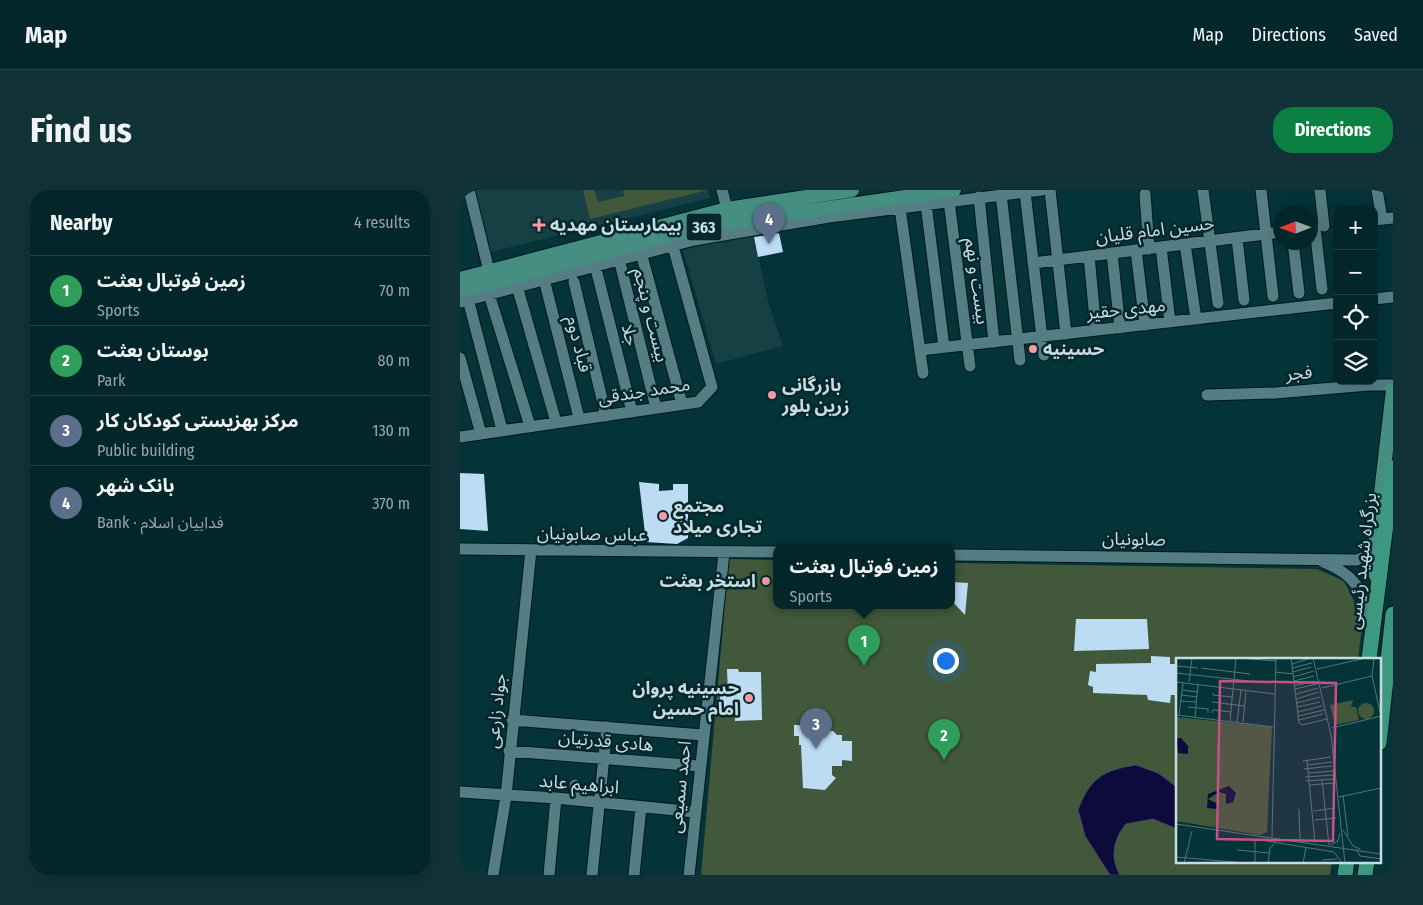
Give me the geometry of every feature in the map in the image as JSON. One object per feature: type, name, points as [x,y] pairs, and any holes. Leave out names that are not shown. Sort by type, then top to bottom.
[{"type":"highway","name":"بزرگراه شهید رئیسی","points":[[1369,658],[1393,468]]},
{"type":"highway","points":[[1381,727],[1391,648],[1393,614]]},
{"type":"highway","points":[[1345,875],[1346,862]]},
{"type":"highway","points":[[1365,875],[1367,862]]},
{"type":"main road","points":[[460,279],[727,209],[852,190]]},
{"type":"main road","name":"363","points":[[463,297],[671,240],[768,221],[951,196]]},
{"type":"main road","points":[[1377,590],[1374,553],[1393,390]]},
{"type":"street","points":[[469,190],[489,271]]},
{"type":"street","points":[[722,190],[727,209]]},
{"type":"street","points":[[768,221],[900,208],[926,204],[951,196],[979,197],[1042,190]]},
{"type":"street","points":[[1050,190],[1066,334]]},
{"type":"street","points":[[1202,190],[1218,303]]},
{"type":"street","points":[[1261,190],[1273,296]]},
{"type":"street","points":[[1318,215],[1320,190]]},
{"type":"street","points":[[1377,190],[1383,219]]},
{"type":"street","points":[[1025,192],[1044,356]]},
{"type":"street","points":[[1001,194],[1020,360]]},
{"type":"street","points":[[1145,194],[1170,322]]},
{"type":"street","name":"بیست و نهم","points":[[951,196],[970,366]]},
{"type":"street","points":[[979,197],[994,342]]},
{"type":"street","points":[[926,204],[944,347]]},
{"type":"street","points":[[900,208],[923,372]]},
{"type":"street","points":[[1318,227],[1333,225]]},
{"type":"street","name":"حسین امام قلیان","points":[[1034,263],[1273,233]]},
{"type":"street","points":[[1237,238],[1244,300]]},
{"type":"street","points":[[1318,239],[1322,289]]},
{"type":"street","points":[[502,430],[463,297],[489,294],[595,266],[671,240]]},
{"type":"street","name":"محمد جندقی","points":[[460,437],[698,402],[712,387],[671,240]]},
{"type":"street","points":[[1185,244],[1196,319]]},
{"type":"street","points":[[1136,250],[1145,325]]},
{"type":"street","points":[[1294,250],[1299,293]]},
{"type":"street","points":[[1112,253],[1120,328]]},
{"type":"street","points":[[1089,256],[1096,330]]},
{"type":"street","name":"بیست و پنجم","points":[[619,259],[656,408]]},
{"type":"street","points":[[643,260],[682,404]]},
{"type":"street","name":"جلا","points":[[595,266],[632,412]]},
{"type":"street","name":"قباد دوم","points":[[544,279],[579,418]]},
{"type":"street","points":[[574,282],[606,416]]},
{"type":"street","points":[[517,286],[556,422]]},
{"type":"street","points":[[489,294],[530,426]]},
{"type":"street","points":[[1378,299],[1393,297]]},
{"type":"street","name":"مهدی حقیر","points":[[920,350],[1333,303]]},
{"type":"street","points":[[460,358],[481,434]]},
{"type":"street","name":"فجر","points":[[1207,394],[1275,393],[1368,385],[1393,385]]},
{"type":"street","points":[[1317,559],[1357,560],[1374,553],[1386,522]]},
{"type":"street","name":"عباس صابونیان","points":[[460,549],[724,553]]},
{"type":"street","name":"جواد زارعی","points":[[493,875],[506,796],[512,720],[531,550]]},
{"type":"street","points":[[724,553],[773,552]]},
{"type":"street","name":"احمد سمیعی","points":[[688,875],[702,735],[724,553]]},
{"type":"street","name":"صابونیان","points":[[955,554],[1317,559]]},
{"type":"street","points":[[1317,559],[1346,572],[1359,587],[1367,605],[1372,637]]},
{"type":"street","points":[[512,720],[702,735]]},
{"type":"street","points":[[592,875],[601,803],[607,727]]},
{"type":"street","name":"هادی قدرتیان","points":[[509,751],[699,766]]},
{"type":"street","points":[[574,800],[576,784]]},
{"type":"street","name":"ابراهیم عابد","points":[[460,792],[556,798],[695,812]]},
{"type":"street","points":[[549,875],[556,798]]},
{"type":"street","points":[[634,875],[641,807]]},
{"type":"shaded area","name":"بیمارستان مهدیه","points":[[472,190],[708,190],[710,198],[487,253]]},
{"type":"shaded area","points":[[754,237],[768,301],[783,346],[716,364],[683,250],[709,242]]},
{"type":"shaded area","points":[[1136,765],[1158,773],[1176,786],[1176,829],[1153,819],[1126,824],[1118,836],[1114,849],[1115,862],[1120,875],[1110,875],[1085,836],[1078,810],[1087,790],[1099,777]]},
{"type":"green space","points":[[583,190],[594,190],[598,202],[624,196],[623,190],[708,190],[590,219]]},
{"type":"green space","points":[[729,559],[773,560],[773,609],[955,609],[955,563],[1317,569],[1344,581],[1363,619],[1358,658],[1176,658],[1176,862],[1332,862],[1330,875],[701,875]]},
{"type":"building","points":[[779,233],[783,252],[758,257],[754,237]]},
{"type":"building","points":[[460,473],[484,474],[488,531],[460,529]]},
{"type":"building","points":[[639,482],[659,484],[659,491],[673,490],[673,484],[688,484],[688,538],[677,544],[646,542]]},
{"type":"building","points":[[955,582],[968,583],[965,615],[955,604]]},
{"type":"building","points":[[1076,619],[1147,619],[1149,649],[1074,651]]},
{"type":"building","points":[[1151,656],[1170,657],[1170,664],[1176,664],[1176,695],[1171,695],[1170,703],[1148,700],[1147,695],[1093,693],[1093,687],[1088,685],[1090,671],[1096,672],[1096,664],[1151,663]]},
{"type":"building","points":[[727,669],[738,669],[739,672],[761,672],[762,720],[735,721],[735,709],[720,710],[720,695],[728,695]]},
{"type":"building","points":[[794,725],[820,726],[820,731],[833,731],[837,735],[842,735],[842,741],[852,741],[852,761],[842,760],[842,766],[832,766],[832,775],[836,778],[825,790],[803,788],[801,745],[799,745],[799,736],[794,736]]},
{"type":"place","name":"بیمارستان مهدیه","points":[[539,225]]},
{"type":"place","name":"بانک شهر","points":[[769,244]]},
{"type":"place","name":"حسینیه","points":[[1033,349]]},
{"type":"place","name":"بازرگانی زرین بلور","points":[[772,395]]},
{"type":"place","name":"مجتمع تجاری میلاد","points":[[663,516]]},
{"type":"place","name":"استخر بعثت","points":[[766,581]]},
{"type":"place","name":"زمین فوتبال بعثت","points":[[864,666]]},
{"type":"place","name":"حسینیه پروان امام حسین","points":[[749,698]]},
{"type":"place","name":"مرکز بهزیستی کودکان کار","points":[[816,749]]},
{"type":"place","name":"بوستان بعثت","points":[[944,760]]}]
